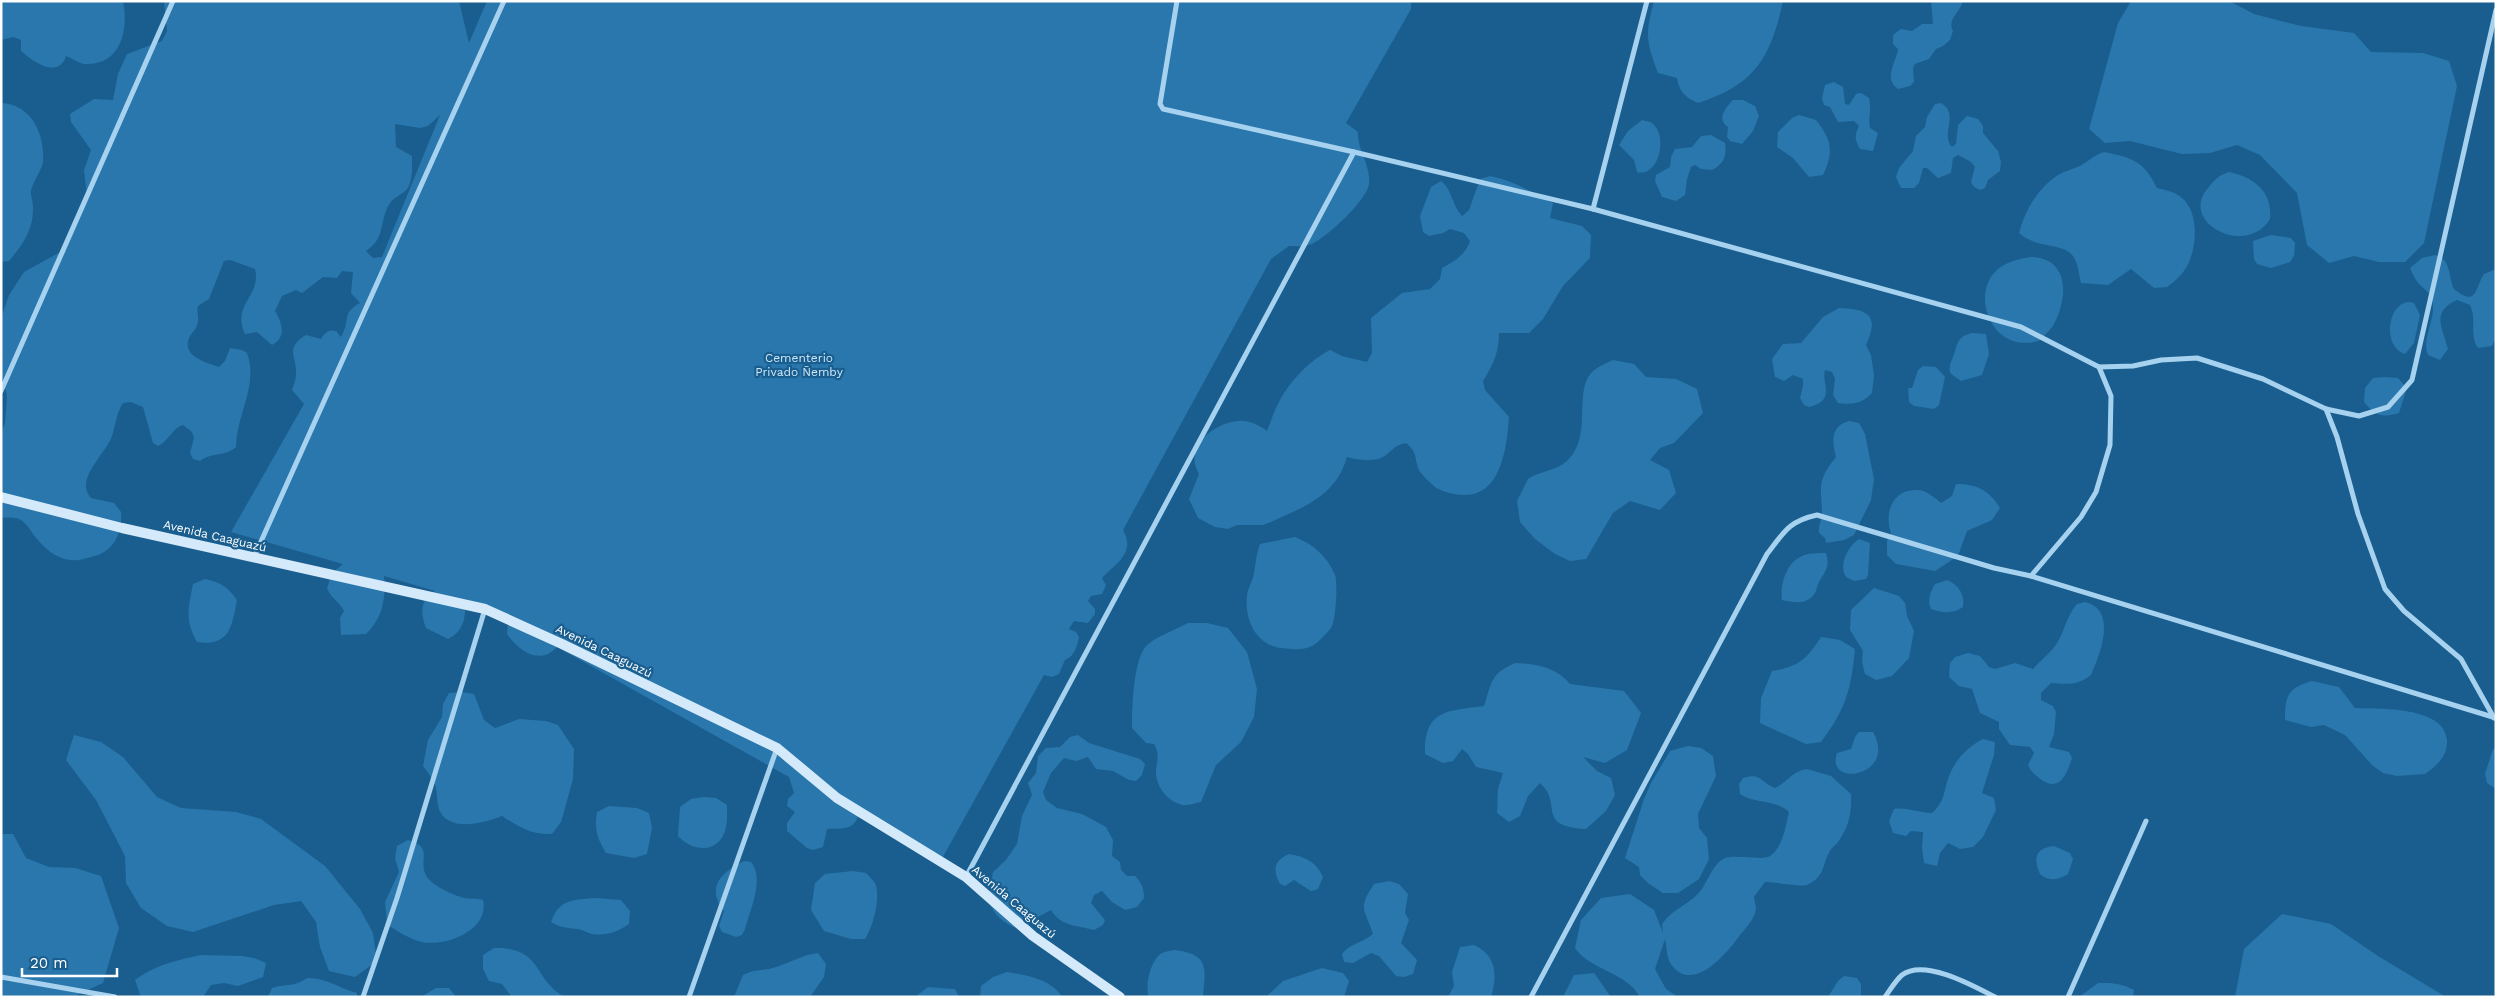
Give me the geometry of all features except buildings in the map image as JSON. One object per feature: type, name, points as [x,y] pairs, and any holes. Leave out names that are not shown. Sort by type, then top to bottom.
[{"type":"street","points":[[1,391],[173,1]]},
{"type":"street","points":[[254,557],[504,1]]},
{"type":"street","points":[[1177,1],[1160,104],[1163,109],[1594,209],[2021,327],[2099,367],[2133,366],[2161,360],[2197,358],[2263,379],[2326,408],[2358,416],[2388,407],[2412,380],[2496,10]]},
{"type":"street","points":[[1594,209],[1648,1]]},
{"type":"street","points":[[966,877],[1354,152]]},
{"type":"street","points":[[2031,576],[2081,517],[2096,492],[2110,445],[2111,396],[2099,367]]},
{"type":"street","points":[[2326,408],[2337,437],[2358,514],[2384,589],[2404,611],[2461,659],[2495,718]]},
{"type":"street","name":"Avenida Caaguazú","points":[[1,497],[122,528],[485,609],[777,748],[837,798],[966,877],[1033,936],[1120,997]]},
{"type":"street","points":[[1531,997],[1767,554],[1789,526],[1803,518],[1817,515],[1994,568],[2031,576],[2495,718]]},
{"type":"street","points":[[363,997],[397,898],[485,609]]},
{"type":"street","points":[[689,997],[777,748]]},
{"type":"street","points":[[2068,997],[2146,822]]},
{"type":"street","points":[[1885,997],[1903,974],[1925,969],[1960,980],[1995,997]]},
{"type":"street","points":[[1,977],[114,997]]},
{"type":"green space","points":[[1,1],[123,1],[125,23],[120,44],[107,59],[97,63],[84,64],[66,56],[57,67],[45,66],[21,51],[21,40],[13,37],[1,40]]},
{"type":"green space","name":"Cementerio Privado Ñemby","points":[[164,1],[459,1],[469,43],[487,1],[1411,1],[1411,9],[1346,123],[1358,132],[1358,139],[1368,170],[1369,184],[1367,191],[1354,208],[1319,240],[1306,246],[1289,246],[1271,259],[1123,530],[1127,545],[1126,551],[1123,557],[1102,578],[1106,585],[1102,594],[1091,596],[1088,601],[1095,609],[1095,614],[1088,623],[1074,621],[1069,629],[1076,632],[1079,637],[1075,650],[1065,660],[1059,674],[1052,677],[1044,675],[940,862],[858,816],[856,821],[850,826],[827,829],[823,847],[813,850],[807,848],[787,831],[787,823],[795,812],[787,806],[788,799],[794,793],[789,777],[557,647],[550,653],[537,656],[524,651],[507,634],[508,622],[478,603],[464,599],[465,611],[461,627],[458,632],[448,639],[426,628],[424,622],[422,612],[424,602],[435,591],[384,576],[384,600],[380,614],[372,628],[366,634],[341,635],[340,618],[344,611],[327,588],[332,573],[343,564],[231,532],[304,404],[292,390],[296,376],[293,348],[306,335],[321,339],[325,333],[336,331],[341,337],[350,310],[360,303],[351,293],[353,272],[342,271],[337,278],[323,277],[302,293],[296,290],[282,296],[275,311],[280,320],[282,330],[280,338],[272,345],[257,332],[245,334],[242,324],[244,308],[256,278],[255,269],[230,260],[224,261],[209,299],[198,306],[198,322],[189,338],[188,344],[189,350],[197,358],[219,367],[225,361],[230,348],[247,353],[250,365],[249,388],[239,423],[236,447],[200,461],[193,459],[190,453],[194,438],[192,432],[183,425],[158,446],[153,443],[143,407],[131,402],[123,403],[117,415],[109,443],[93,467],[86,483],[87,491],[91,498],[114,503],[121,512],[119,532],[115,541],[105,551],[80,560],[59,557],[47,550],[20,519],[1,518],[1,433],[5,423],[7,396],[1,371],[1,318],[9,295],[24,272],[62,251],[87,196],[84,170],[91,150],[71,122],[70,114],[94,99],[113,100],[118,74],[127,54],[162,41],[167,31]],"holes":[[[440,115],[382,257],[373,258],[366,251],[373,246],[380,235],[386,210],[390,203],[408,188],[412,172],[412,156],[396,147],[395,124],[420,128],[428,126]]]},
{"type":"green space","points":[[1654,1],[1783,1],[1773,38],[1766,53],[1747,78],[1718,96],[1698,103],[1684,94],[1679,87],[1677,78],[1658,73],[1648,38],[1649,22]]},
{"type":"green space","points":[[1931,1],[1963,1],[1953,19],[1953,31],[1950,40],[1936,49],[1929,59],[1915,64],[1913,68],[1914,82],[1910,86],[1898,89],[1891,80],[1898,49],[1893,44],[1893,35],[1901,29],[1912,31],[1922,24],[1933,24]]},
{"type":"green space","points":[[2131,1],[2229,1],[2254,14],[2301,26],[2354,33],[2371,52],[2423,53],[2449,61],[2457,86],[2424,243],[2405,262],[2379,262],[2354,256],[2329,263],[2307,245],[2297,193],[2260,155],[2237,145],[2210,153],[2182,154],[2130,141],[2105,143],[2089,129],[2118,23]]},
{"type":"green space","points":[[1834,82],[1843,87],[1845,104],[1849,105],[1856,94],[1861,93],[1869,98],[1870,128],[1878,133],[1873,151],[1860,149],[1856,138],[1859,126],[1854,121],[1838,122],[1830,107],[1824,105],[1822,98],[1825,85]]},
{"type":"green space","points":[[1733,100],[1743,100],[1755,106],[1759,116],[1753,131],[1742,144],[1730,141],[1727,137],[1728,127],[1724,124],[1722,117]]},
{"type":"green space","points":[[1,103],[21,109],[34,123],[42,142],[43,162],[31,191],[33,214],[30,229],[9,261],[1,262]]},
{"type":"green space","points":[[1941,103],[1949,113],[1948,136],[1952,147],[1956,144],[1958,125],[1967,116],[1978,119],[1983,126],[1983,133],[1998,151],[2001,162],[2000,171],[1988,180],[1985,188],[1980,190],[1974,187],[1971,182],[1975,167],[1971,162],[1958,155],[1953,158],[1951,173],[1938,178],[1927,168],[1923,168],[1919,183],[1914,188],[1901,188],[1896,177],[1899,168],[1913,151],[1916,136],[1925,127],[1927,117],[1935,104]]},
{"type":"green space","points":[[1799,115],[1816,120],[1828,140],[1830,146],[1829,160],[1823,175],[1809,177],[1793,158],[1777,147],[1778,132],[1792,118]]},
{"type":"green space","points":[[1642,120],[1652,123],[1658,130],[1660,146],[1656,163],[1651,169],[1645,172],[1637,172],[1634,160],[1619,145],[1628,131]]},
{"type":"green space","points":[[1711,135],[1725,143],[1726,152],[1722,162],[1712,170],[1701,169],[1695,165],[1691,167],[1685,195],[1676,201],[1662,197],[1655,181],[1656,175],[1670,167],[1671,157],[1675,149],[1692,147],[1701,136]]},
{"type":"green space","points":[[2104,152],[2123,156],[2142,166],[2157,188],[2180,196],[2192,213],[2195,232],[2193,252],[2182,274],[2167,287],[2154,288],[2131,269],[2108,285],[2081,283],[2076,262],[2069,252],[2033,241],[2019,233],[2033,200],[2044,186],[2058,175],[2080,166],[2094,156]]},
{"type":"green space","points":[[2229,172],[2238,174],[2253,182],[2265,193],[2270,209],[2270,219],[2259,230],[2246,235],[2232,235],[2219,231],[2208,223],[2202,213],[2201,201],[2208,188],[2217,178]]},
{"type":"green space","points":[[1490,176],[1515,184],[1553,203],[1550,218],[1582,226],[1591,235],[1590,258],[1563,286],[1543,319],[1529,333],[1499,333],[1495,358],[1483,381],[1485,390],[1509,417],[1504,454],[1500,467],[1487,487],[1477,493],[1464,495],[1438,489],[1420,472],[1414,453],[1406,443],[1397,446],[1382,458],[1362,460],[1347,457],[1335,482],[1327,491],[1307,505],[1263,525],[1237,525],[1228,529],[1215,527],[1198,518],[1189,499],[1199,474],[1195,464],[1195,455],[1203,438],[1219,426],[1238,421],[1253,423],[1267,431],[1277,405],[1288,387],[1301,372],[1322,354],[1330,350],[1342,356],[1367,362],[1372,353],[1371,318],[1402,293],[1430,289],[1440,279],[1442,268],[1459,257],[1466,250],[1470,241],[1464,233],[1450,229],[1443,233],[1429,236],[1423,232],[1420,216],[1431,187],[1441,181],[1448,189],[1462,216],[1469,210],[1480,179]]},
{"type":"green space","points":[[2271,235],[2291,238],[2295,243],[2294,256],[2290,262],[2271,268],[2257,264],[2254,259],[2253,241]]},
{"type":"green space","points":[[2435,255],[2447,264],[2454,289],[2467,297],[2474,294],[2477,290],[2484,274],[2496,269],[2496,337],[2492,346],[2478,348],[2474,338],[2473,316],[2470,305],[2457,300],[2449,305],[2441,315],[2440,321],[2448,349],[2440,360],[2428,355],[2426,342],[2433,307],[2432,300],[2429,293],[2417,281],[2410,268],[2422,258]]},
{"type":"green space","points":[[2031,257],[2043,259],[2053,264],[2059,271],[2063,290],[2059,312],[2052,327],[2041,340],[2024,343],[2010,340],[1998,332],[1990,320],[1986,307],[1985,293],[1989,280],[1998,269],[2010,262]]},
{"type":"green space","points":[[2408,302],[2414,303],[2420,315],[2414,343],[2405,354],[2393,344],[2390,336],[2390,327],[2395,311],[2401,305]]},
{"type":"green space","points":[[1839,308],[1864,312],[1871,320],[1872,327],[1866,345],[1871,355],[1874,375],[1872,393],[1856,403],[1838,403],[1833,395],[1835,379],[1832,372],[1825,370],[1825,396],[1818,404],[1809,407],[1804,405],[1800,398],[1803,379],[1793,375],[1784,381],[1775,377],[1772,359],[1783,344],[1801,343],[1823,317]]},
{"type":"green space","points":[[1972,333],[1986,334],[1989,354],[1982,375],[1961,381],[1950,373],[1950,365],[1960,339]]},
{"type":"green space","points":[[1613,360],[1634,364],[1646,377],[1676,379],[1697,389],[1703,413],[1674,443],[1660,448],[1650,460],[1669,470],[1676,493],[1660,510],[1630,501],[1613,513],[1586,559],[1570,561],[1555,554],[1535,539],[1520,522],[1517,501],[1528,479],[1563,464],[1575,451],[1580,439],[1584,390],[1587,380],[1593,371]]},
{"type":"green space","points":[[1923,366],[1936,367],[1945,377],[1939,405],[1934,409],[1914,406],[1909,402],[1908,388],[1912,388],[1918,370]]},
{"type":"green space","points":[[2373,378],[2398,378],[2407,388],[2399,413],[2379,415],[2364,402],[2365,388]]},
{"type":"green space","points":[[1849,421],[1859,423],[1865,434],[1874,479],[1871,500],[1854,535],[1844,540],[1826,543],[1825,538],[1819,533],[1822,513],[1821,484],[1836,457],[1833,440],[1835,431],[1843,423]]},
{"type":"green space","points":[[1956,484],[1970,485],[1987,492],[2000,508],[1992,520],[1967,531],[1958,556],[1935,571],[1896,564],[1887,555],[1887,541],[1891,533],[1889,526],[1890,511],[1896,498],[1909,490],[1921,490],[1941,503],[1952,496]]},
{"type":"green space","points":[[1295,537],[1314,547],[1324,557],[1335,575],[1336,586],[1335,610],[1331,628],[1314,645],[1304,649],[1282,648],[1265,642],[1259,637],[1250,622],[1247,604],[1248,592],[1260,544]]},
{"type":"green space","points":[[1859,539],[1870,543],[1868,575],[1866,579],[1854,581],[1846,577],[1843,567],[1845,556],[1851,546]]},
{"type":"green space","points":[[1814,553],[1826,553],[1827,568],[1812,597],[1800,602],[1782,600],[1782,587],[1785,575],[1796,559]]},
{"type":"green space","points":[[205,579],[223,586],[237,600],[228,633],[223,638],[208,643],[197,642],[189,621],[193,584]]},
{"type":"green space","points":[[1947,580],[1960,591],[1963,598],[1963,607],[1956,611],[1948,612],[1931,609],[1929,600],[1933,587],[1935,584]]},
{"type":"green space","points":[[1874,588],[1899,596],[1905,603],[1907,616],[1914,631],[1909,658],[1892,676],[1876,680],[1865,674],[1862,662],[1863,651],[1850,630],[1851,610]]},
{"type":"green space","points":[[2085,602],[2095,607],[2101,614],[2104,623],[2102,645],[2091,675],[2076,683],[2051,683],[2041,693],[2041,700],[2053,706],[2056,712],[2054,734],[2049,747],[2069,752],[2072,758],[2064,777],[2060,781],[2051,784],[2033,773],[2028,765],[2034,753],[2030,747],[2010,745],[1999,729],[1999,722],[1980,713],[1972,689],[1959,686],[1949,677],[1950,663],[1955,657],[1968,653],[1980,656],[1989,667],[1995,669],[2015,663],[2033,669],[2055,646],[2073,609],[2077,604]]},
{"type":"green space","points":[[1188,623],[1207,623],[1228,628],[1247,652],[1257,689],[1254,717],[1241,742],[1216,765],[1201,802],[1182,805],[1171,800],[1160,787],[1156,776],[1158,757],[1156,748],[1154,744],[1146,743],[1132,728],[1132,719],[1134,684],[1142,652],[1147,645],[1157,638]]},
{"type":"green space","points":[[1821,637],[1840,640],[1855,649],[1849,688],[1842,709],[1821,742],[1806,744],[1760,723],[1761,698],[1772,671],[1789,667],[1801,661]]},
{"type":"green space","points":[[1515,663],[1530,664],[1552,670],[1570,684],[1624,691],[1641,713],[1627,750],[1605,763],[1583,757],[1597,771],[1611,778],[1615,795],[1606,811],[1586,829],[1560,824],[1555,819],[1547,791],[1540,783],[1528,796],[1520,816],[1509,822],[1497,813],[1498,789],[1503,773],[1476,767],[1468,754],[1462,749],[1453,761],[1443,763],[1425,754],[1426,739],[1429,728],[1434,720],[1441,715],[1459,709],[1484,706],[1496,675]]},
{"type":"green space","points":[[2312,681],[2339,687],[2355,708],[2409,712],[2423,715],[2435,721],[2443,729],[2447,740],[2444,755],[2425,774],[2397,776],[2383,773],[2373,766],[2345,735],[2324,725],[2311,727],[2285,720],[2286,704],[2290,694],[2298,687]]},
{"type":"green space","points":[[462,692],[474,694],[484,720],[495,728],[519,719],[546,721],[558,725],[574,749],[573,779],[561,822],[552,834],[531,832],[502,816],[477,823],[458,824],[443,816],[438,806],[434,782],[423,766],[428,740],[442,717],[443,704],[449,693]]},
{"type":"green space","points":[[1859,732],[1873,732],[1878,747],[1876,759],[1869,767],[1860,772],[1850,774],[1841,771],[1836,764],[1837,753],[1851,749]]},
{"type":"green space","points":[[74,735],[101,742],[123,757],[157,797],[181,808],[236,812],[261,819],[325,866],[360,909],[373,933],[377,961],[355,977],[329,971],[320,947],[316,922],[301,901],[274,905],[193,932],[167,926],[141,908],[126,883],[125,856],[96,800],[66,760]]},
{"type":"green space","points":[[1078,735],[1089,743],[1140,759],[1145,764],[1142,775],[1136,781],[1129,780],[1113,771],[1096,769],[1088,757],[1076,761],[1064,758],[1051,773],[1043,792],[1046,800],[1057,808],[1082,814],[1106,827],[1113,840],[1112,856],[1120,862],[1121,870],[1127,876],[1135,876],[1139,881],[1143,889],[1144,898],[1137,907],[1125,910],[1112,902],[1102,891],[1094,895],[1091,903],[1105,920],[1103,925],[1094,930],[1060,920],[1051,910],[1036,918],[1022,930],[1002,920],[994,912],[988,901],[993,872],[1006,860],[1017,844],[1022,816],[1032,795],[1028,783],[1036,773],[1038,756],[1046,748],[1060,747],[1070,737]]},
{"type":"green space","points":[[1983,739],[1995,742],[1994,755],[1982,793],[1994,798],[1996,810],[1983,837],[1973,847],[1960,849],[1948,843],[1940,853],[1937,866],[1924,863],[1923,832],[1911,831],[1906,836],[1893,833],[1889,821],[1894,809],[1932,813],[1943,797],[1948,779],[1957,761],[1966,750]]},
{"type":"green space","points":[[1688,746],[1701,748],[1713,756],[1716,776],[1698,814],[1699,828],[1707,838],[1709,859],[1699,879],[1678,893],[1663,893],[1640,875],[1639,867],[1625,858],[1651,783],[1670,751]]},
{"type":"green space","points":[[2493,749],[2496,749],[2496,789],[2487,783],[2485,774]]},
{"type":"green space","points":[[1807,769],[1831,776],[1851,794],[1851,807],[1845,831],[1827,856],[1821,874],[1807,885],[1765,882],[1754,897],[1756,909],[1750,923],[1720,959],[1701,972],[1692,975],[1683,974],[1674,968],[1668,958],[1665,939],[1655,969],[1666,989],[1678,997],[1640,997],[1634,988],[1617,976],[1590,962],[1575,948],[1581,920],[1601,898],[1630,894],[1654,910],[1663,933],[1662,924],[1666,919],[1698,894],[1714,868],[1725,858],[1765,858],[1773,854],[1783,837],[1789,812],[1778,805],[1740,794],[1739,784],[1743,778],[1753,776],[1760,778],[1775,788],[1794,774]]},
{"type":"green space","points":[[716,798],[727,805],[727,821],[725,832],[718,842],[713,846],[701,848],[683,841],[678,836],[680,807],[691,799]]},
{"type":"green space","points":[[609,806],[637,808],[649,813],[652,828],[647,854],[634,858],[606,853],[597,833],[596,818],[597,812]]},
{"type":"green space","points":[[1,834],[13,834],[26,858],[49,867],[75,868],[101,876],[119,928],[103,983],[73,997],[1,997]]},
{"type":"green space","points":[[408,840],[421,846],[424,855],[424,871],[434,884],[459,897],[483,900],[483,911],[480,920],[464,934],[443,942],[422,942],[403,934],[387,924],[385,902],[399,872],[395,858],[397,846]]},
{"type":"green space","points":[[2054,846],[2070,853],[2073,859],[2068,874],[2061,878],[2050,879],[2040,874],[2036,859],[2039,852],[2043,849]]},
{"type":"green space","points":[[1289,854],[1305,858],[1317,867],[1323,877],[1318,889],[1311,891],[1294,880],[1285,886],[1280,884],[1276,874],[1276,866],[1280,860]]},
{"type":"green space","points":[[744,861],[751,862],[755,869],[757,886],[745,929],[742,935],[736,937],[722,932],[719,926],[724,911],[716,895],[716,888],[723,875]]},
{"type":"green space","points":[[853,871],[866,873],[876,885],[875,913],[865,939],[851,939],[824,931],[811,910],[815,883],[825,874]]},
{"type":"green space","points":[[1389,881],[1399,884],[1408,894],[1405,913],[1409,920],[1401,943],[1417,960],[1413,974],[1404,977],[1396,976],[1379,956],[1371,953],[1353,963],[1344,962],[1342,954],[1349,947],[1373,934],[1365,914],[1364,904],[1374,884]]},
{"type":"green space","points":[[595,898],[621,900],[630,911],[629,924],[612,933],[597,934],[562,927],[551,922],[558,909],[568,902]]},
{"type":"green space","points":[[2282,914],[2331,924],[2378,956],[2446,997],[2235,997],[2244,949]]},
{"type":"green space","points":[[1474,945],[1487,954],[1493,966],[1494,981],[1491,997],[1448,997],[1454,986],[1452,972],[1460,947]]},
{"type":"green space","points":[[494,948],[510,949],[522,953],[530,959],[547,982],[565,997],[512,997],[502,984],[489,981],[483,969],[483,955]]},
{"type":"green space","points":[[1174,950],[1194,955],[1203,964],[1205,978],[1203,997],[1149,997],[1148,981],[1153,964],[1160,954]]},
{"type":"green space","points":[[818,953],[826,964],[824,977],[810,997],[734,997],[743,975],[776,967]]},
{"type":"green space","points":[[201,955],[254,958],[266,963],[263,977],[238,986],[224,983],[211,985],[203,997],[141,997],[135,980],[158,967]]},
{"type":"green space","points":[[1322,968],[1343,973],[1349,981],[1344,997],[1266,997],[1283,981]]},
{"type":"green space","points":[[1007,972],[1030,976],[1045,982],[1058,991],[1062,997],[980,997],[981,986],[993,977]]},
{"type":"green space","points":[[1594,973],[1611,997],[1563,997],[1574,975]]},
{"type":"green space","points":[[1844,976],[1857,978],[1861,984],[1861,997],[1828,997],[1838,981]]},
{"type":"green space","points":[[307,978],[320,979],[332,983],[357,993],[357,997],[268,997],[272,988],[294,984]]},
{"type":"green space","points":[[2098,983],[2116,984],[2130,988],[2134,990],[2133,997],[2079,997]]},
{"type":"green space","points":[[928,987],[955,989],[959,997],[915,997]]},
{"type":"green space","points":[[436,988],[449,988],[456,997],[421,997]]}]
